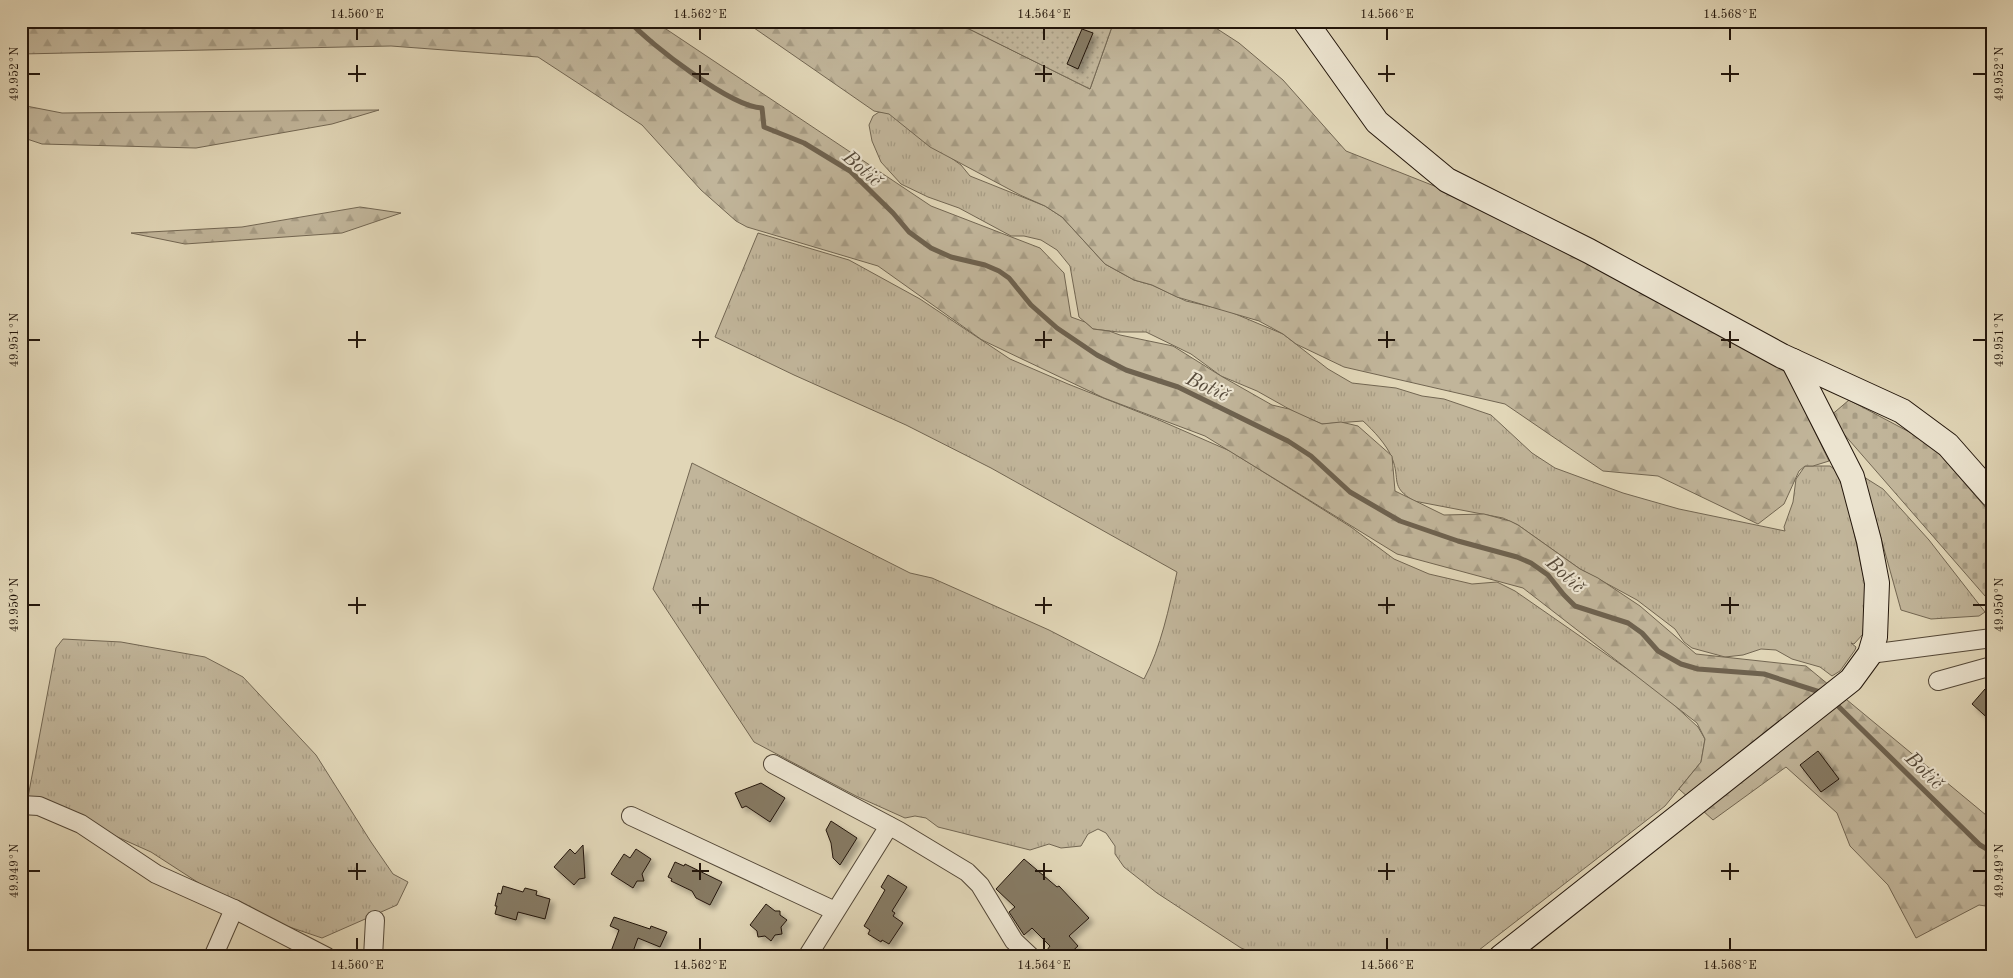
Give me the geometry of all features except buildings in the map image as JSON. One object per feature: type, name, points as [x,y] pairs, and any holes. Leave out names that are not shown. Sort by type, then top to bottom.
[{"type":"street","points":[[1305,21],[1378,122],[1448,180],[1589,252],[1793,361],[1902,411],[1948,445],[1992,496]]},
{"type":"street","points":[[1501,957],[1851,680],[1870,654],[1877,622],[1877,583],[1869,541],[1852,477],[1793,361]]},
{"type":"street","points":[[1870,654],[1992,638]]},
{"type":"street","points":[[1938,681],[1992,666]]},
{"type":"street","points":[[774,764],[889,826],[967,872],[980,886],[1014,940],[1031,957]]},
{"type":"street","points":[[21,805],[40,806],[81,824],[156,874],[234,909],[327,957]]},
{"type":"street","points":[[630,816],[835,911]]},
{"type":"street","points":[[806,957],[889,826]]},
{"type":"street","points":[[213,957],[234,909]]},
{"type":"street","points":[[374,957],[375,920]]},
{"type":"green space","points":[[21,21],[654,21],[931,206],[1040,248],[1064,273],[1071,317],[1085,322],[1093,329],[1173,346],[1272,405],[1289,409],[1322,424],[1341,422],[1358,426],[1392,456],[1395,491],[1444,515],[1484,514],[1518,525],[1580,569],[1598,578],[1640,606],[1696,654],[1806,666],[1992,820],[1992,907],[1979,905],[1916,938],[1888,885],[1850,846],[1837,813],[1786,767],[1713,820],[1679,789],[1701,762],[1705,739],[1697,723],[1523,588],[1397,554],[1205,436],[1104,398],[982,340],[878,266],[747,227],[736,221],[701,190],[642,125],[538,57],[391,46],[21,54]]},
{"type":"green space","points":[[744,21],[953,21],[1090,89],[1114,21],[1205,21],[1239,43],[1283,80],[1346,151],[1452,193],[1751,349],[1786,372],[1829,461],[1813,466],[1805,466],[1799,471],[1784,504],[1758,524],[1658,476],[1603,471],[1505,404],[1344,367],[1296,344],[1283,334],[1259,321],[1177,297],[1152,285],[1134,280],[1105,264],[1062,217],[1045,206],[1020,195],[930,147],[889,114],[874,111]]},
{"type":"green space","points":[[953,21],[1114,21],[1090,89]]},
{"type":"green space","points":[[21,105],[62,113],[379,110],[332,124],[196,148],[42,144],[21,137]]},
{"type":"green space","points":[[879,112],[889,113],[961,165],[970,176],[1045,206],[1062,217],[1105,264],[1134,280],[1152,285],[1186,301],[1226,310],[1283,334],[1328,369],[1352,383],[1396,388],[1422,396],[1444,399],[1491,415],[1532,453],[1555,468],[1623,493],[1679,509],[1785,531],[1784,527],[1793,502],[1796,479],[1805,466],[1830,466],[1838,472],[1850,514],[1865,583],[1866,600],[1863,634],[1854,644],[1851,643],[1856,647],[1855,650],[1840,671],[1832,676],[1820,667],[1792,659],[1776,650],[1761,649],[1743,655],[1725,657],[1692,648],[1684,642],[1675,629],[1637,600],[1580,569],[1518,525],[1503,518],[1414,501],[1406,496],[1398,487],[1395,466],[1390,453],[1363,421],[1322,424],[1298,414],[1257,391],[1221,376],[1191,354],[1146,332],[1118,332],[1093,329],[1079,317],[1070,266],[1057,250],[1041,240],[1024,236],[1011,236],[959,208],[928,197],[901,184],[881,162],[872,141],[869,125],[873,116]]},
{"type":"green space","points":[[360,207],[401,213],[342,233],[185,244],[131,233],[242,227]]},
{"type":"green space","points":[[758,233],[849,260],[920,299],[1010,359],[1230,451],[1351,527],[1394,559],[1429,574],[1472,584],[1497,582],[1515,591],[1659,691],[1698,727],[1705,739],[1701,762],[1665,806],[1470,957],[1264,957],[1241,948],[1157,893],[1124,867],[1115,854],[1115,846],[1106,833],[1098,829],[1088,834],[1081,846],[1061,848],[1049,844],[1030,850],[938,827],[926,818],[915,816],[905,818],[856,796],[754,742],[653,589],[692,463],[910,573],[932,578],[1049,630],[1144,679],[1160,641],[1177,572],[991,468],[906,425],[715,337]]},
{"type":"green space","points":[[1849,400],[1930,443],[1992,515],[1992,604],[1829,417]]},
{"type":"green space","points":[[1864,477],[1883,489],[1929,540],[1985,612],[1979,616],[1931,619],[1901,610]]},
{"type":"green space","points":[[63,639],[121,642],[205,657],[243,677],[316,755],[393,874],[408,882],[397,905],[322,938],[242,911],[151,852],[28,797],[56,648]]},
{"type":"waterway","name":"Botič","points":[[629,21],[655,45],[692,73],[731,97],[748,105],[762,108],[764,127],[804,143],[850,171],[893,213],[909,232],[931,248],[951,257],[985,265],[1009,278],[1031,305],[1057,328],[1097,355],[1126,370],[1178,387],[1288,441],[1311,456],[1350,492],[1400,521],[1531,563],[1548,575],[1575,606],[1628,623],[1642,633],[1658,651],[1681,664],[1698,669],[1764,674],[1823,693]]},
{"type":"waterway","name":"Botič","points":[[1839,707],[1980,845],[1992,852]]}]
